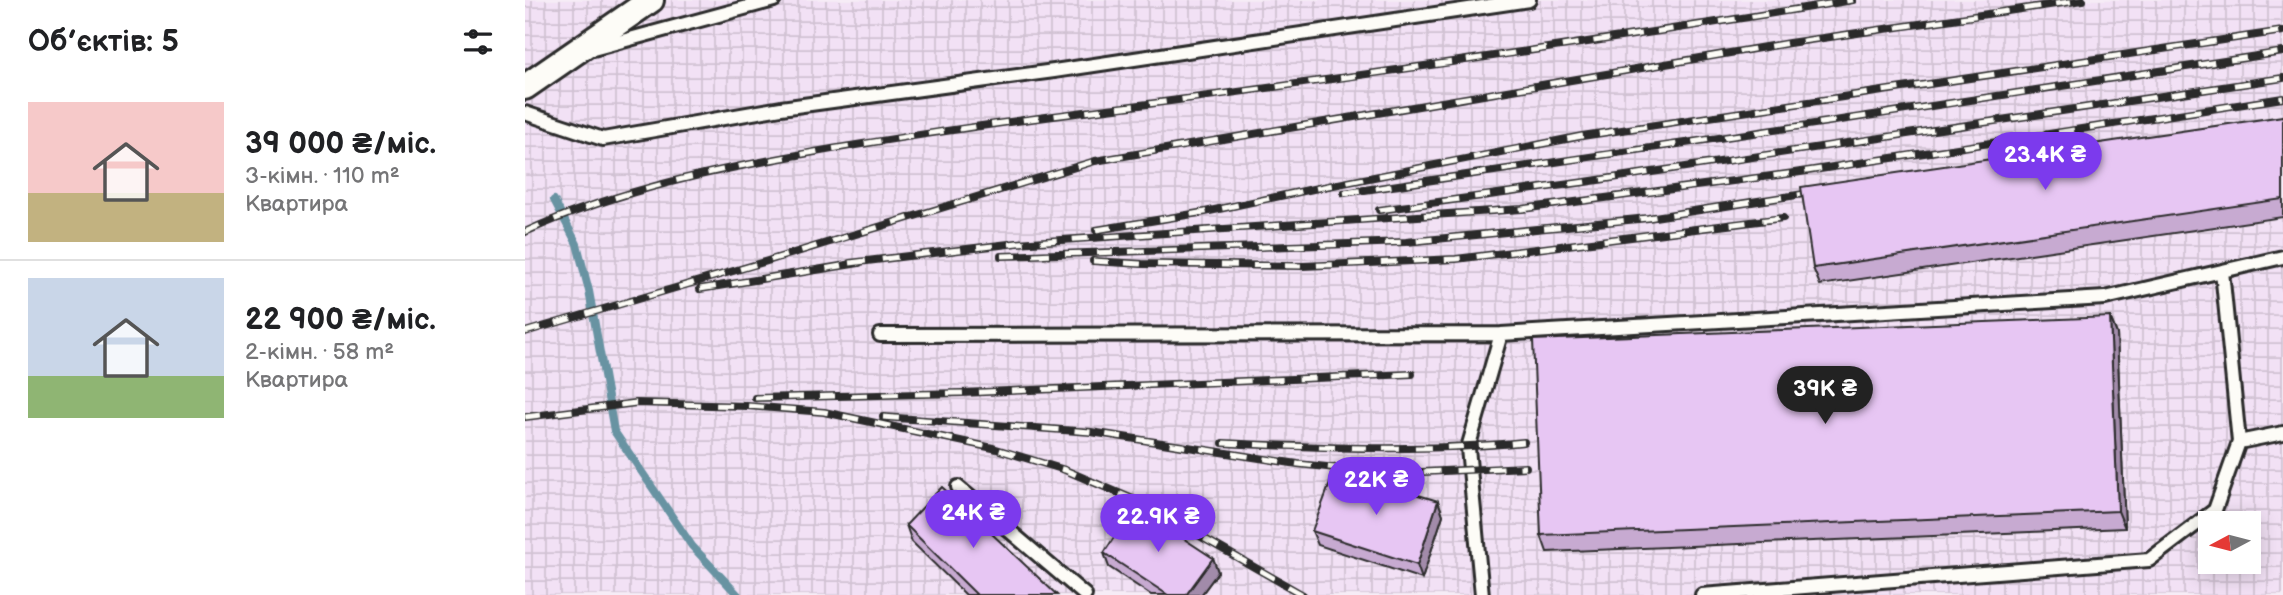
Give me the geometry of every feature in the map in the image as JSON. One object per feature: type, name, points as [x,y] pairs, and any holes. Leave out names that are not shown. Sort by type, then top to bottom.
[{"type":"street","points":[[525,87],[651,0]]},
{"type":"lane","points":[[576,53],[774,0]]},
{"type":"lane","points":[[525,113],[603,139],[781,108],[1067,69],[1529,0]]},
{"type":"lane","points":[[880,335],[1501,334],[2105,298],[2283,257]]},
{"type":"lane","points":[[1702,595],[2150,560],[2215,510],[2239,442],[2222,271]]},
{"type":"lane","points":[[1482,595],[1468,448],[1501,334]]},
{"type":"lane","points":[[2239,442],[2283,433]]},
{"type":"lane","points":[[958,487],[1085,595]]},
{"type":"shaded area","points":[[525,0],[2283,0],[2283,595],[525,595]]},
{"type":"building","points":[[2283,116],[2283,199],[1813,268],[1801,187]]},
{"type":"building","points":[[2110,317],[2118,511],[1541,535],[1533,340]]},
{"type":"building","points":[[1335,470],[1438,501],[1417,565],[1312,531]]},
{"type":"building","points":[[942,487],[1057,595],[977,595],[906,525]]},
{"type":"building","points":[[1134,506],[1213,558],[1186,595],[1168,595],[1104,553]]},
{"type":"waterway","points":[[554,200],[577,244],[589,291],[614,431],[692,546],[738,595]]},
{"type":"railway","points":[[525,232],[637,191],[753,163],[832,149],[1501,55],[1853,0]]},
{"type":"railway","points":[[525,332],[1095,161],[1789,43],[2083,0]]},
{"type":"railway","points":[[1096,230],[1205,212],[1582,136],[2283,31]]},
{"type":"railway","points":[[1344,193],[2283,52]]},
{"type":"railway","points":[[1379,210],[2283,78]]},
{"type":"railway","points":[[850,263],[1017,243],[1522,209],[1794,173],[2283,98]]},
{"type":"railway","points":[[1001,256],[1406,242],[1648,218],[1823,191]]},
{"type":"railway","points":[[1093,261],[1303,266],[1456,259],[1783,218]]},
{"type":"railway","points":[[700,289],[859,263]]},
{"type":"railway","points":[[755,398],[961,393],[1412,374]]},
{"type":"railway","points":[[525,417],[636,403],[747,406],[824,412],[993,448],[1065,470],[1142,503],[1303,595]]},
{"type":"railway","points":[[883,417],[1091,432],[1298,464],[1365,471],[1423,472],[1526,467]]},
{"type":"railway","points":[[1223,443],[1411,448],[1524,442]]}]
